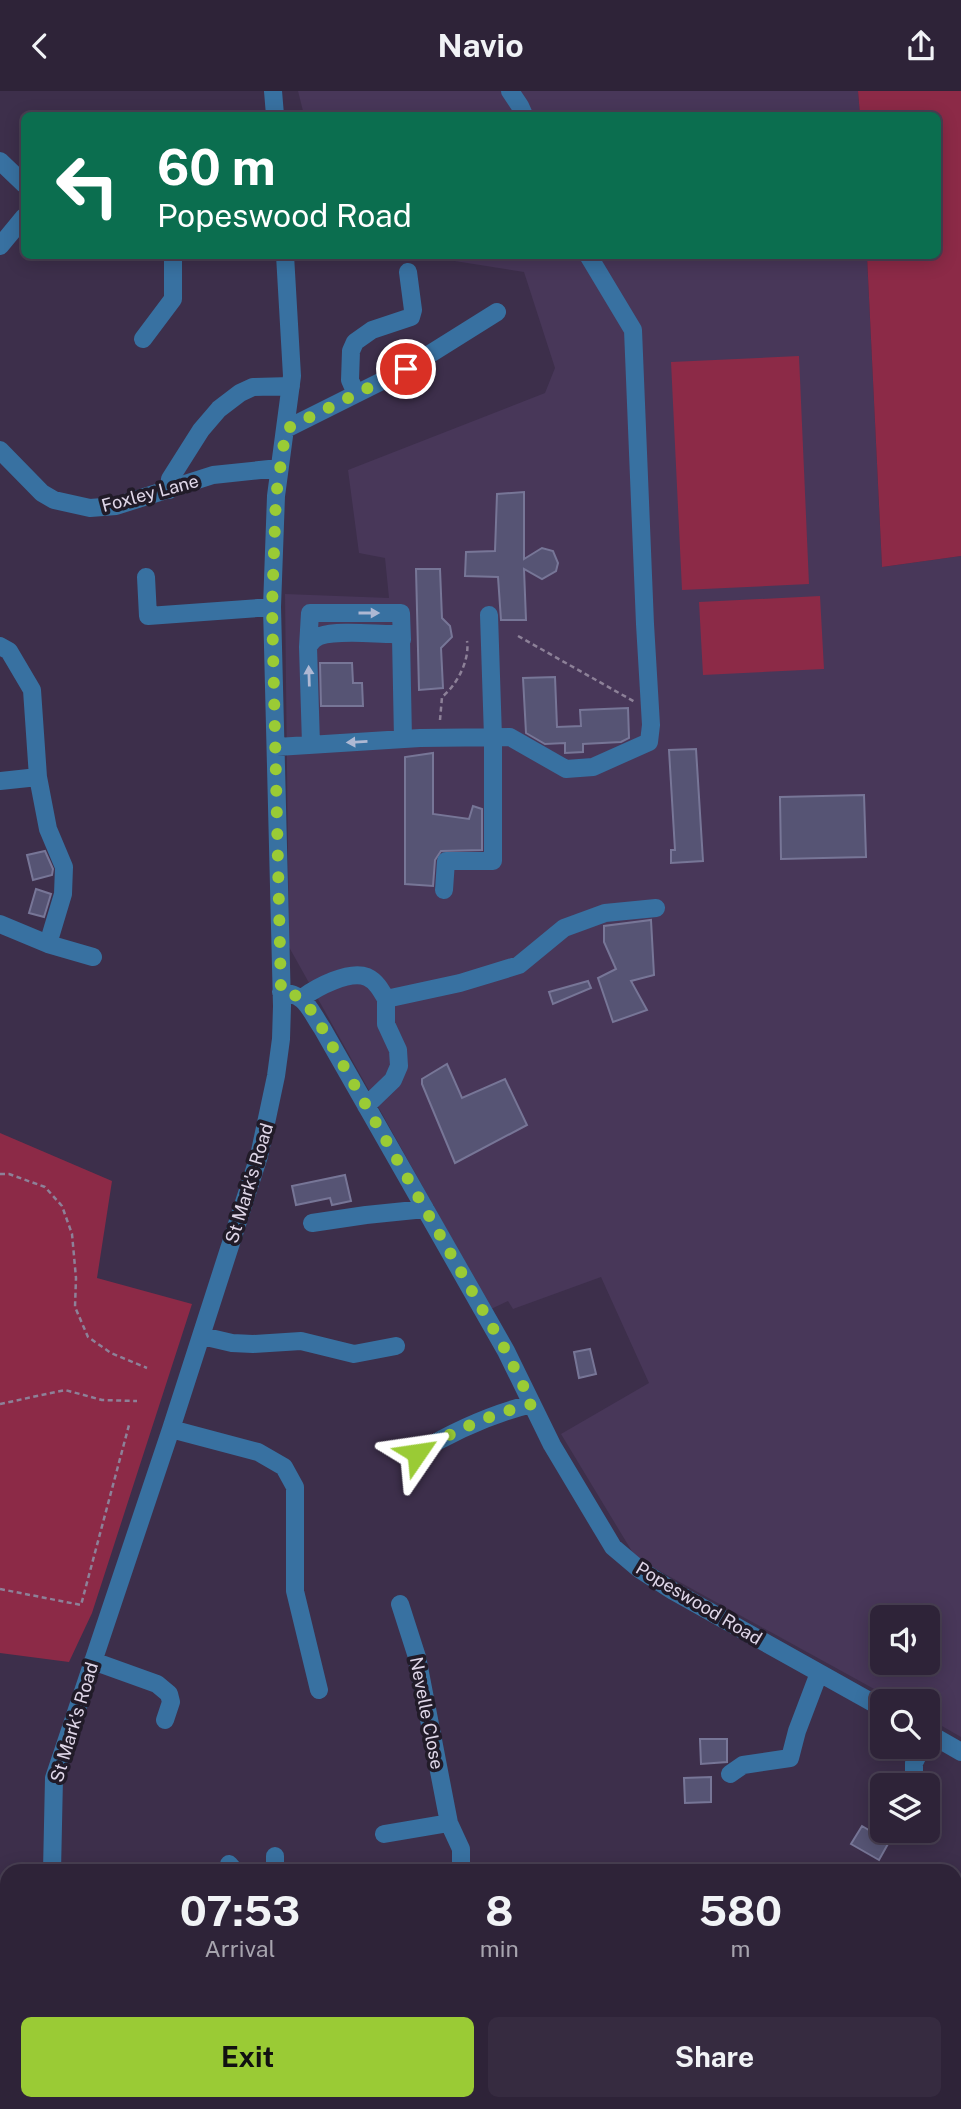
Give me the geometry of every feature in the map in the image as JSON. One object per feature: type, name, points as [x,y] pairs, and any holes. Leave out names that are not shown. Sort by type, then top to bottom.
[{"type":"street","points":[[275,91],[275,112]]},
{"type":"street","points":[[510,91],[523,112]]},
{"type":"street","points":[[0,162],[21,181]]},
{"type":"street","points":[[0,246],[21,221]]},
{"type":"street","points":[[143,339],[173,299],[173,259]]},
{"type":"street","name":"St Mark's Road","points":[[52,1864],[54,1778],[202,1336],[259,1156],[281,1039],[272,607],[279,468],[291,386],[285,259]]},
{"type":"street","points":[[277,747],[403,739],[510,737],[566,769],[593,767],[649,743],[651,715],[634,330],[590,259]]},
{"type":"street","points":[[356,394],[350,380],[351,351],[355,342],[372,330],[411,317],[414,310],[408,272]]},
{"type":"street","points":[[286,429],[406,369],[497,312]]},
{"type":"street","points":[[169,491],[170,478],[201,430],[219,409],[253,387],[291,386]]},
{"type":"street","name":"Foxley Lane","points":[[0,450],[42,493],[54,500],[90,508],[116,506],[213,475],[279,468]]},
{"type":"street","points":[[146,577],[148,616],[272,607]]},
{"type":"street","points":[[311,744],[308,647],[310,613],[401,613],[403,739]]},
{"type":"street","points":[[444,890],[446,861],[493,861],[489,615]]},
{"type":"street","points":[[308,647],[317,637],[330,634],[393,634],[400,636],[402,640]]},
{"type":"street","points":[[0,646],[9,651],[32,689],[38,777],[47,829],[64,867],[63,894],[48,944]]},
{"type":"street","points":[[0,781],[38,777]]},
{"type":"street","points":[[386,999],[460,983],[519,965],[564,928],[605,913],[656,908]]},
{"type":"street","points":[[0,924],[48,944],[93,957]]},
{"type":"street","points":[[281,992],[293,993],[302,998],[342,977],[366,976],[377,984],[386,999],[386,1024],[398,1050],[399,1066],[393,1080],[366,1105]]},
{"type":"street","name":"Popeswood Road","points":[[302,998],[506,1351],[552,1445],[613,1547],[623,1557],[673,1591],[870,1701]]},
{"type":"street","points":[[312,1223],[425,1209]]},
{"type":"street","points":[[202,1336],[232,1343],[301,1341],[354,1354],[396,1346]]},
{"type":"street","points":[[417,1453],[450,1433],[486,1417],[532,1404]]},
{"type":"street","points":[[171,1429],[258,1452],[284,1467],[295,1487],[295,1591],[319,1690]]},
{"type":"street","name":"Nevelle Close","points":[[400,1604],[417,1657],[449,1823],[461,1849],[461,1864]]},
{"type":"street","points":[[93,1661],[146,1679],[165,1689],[171,1702],[165,1720]]},
{"type":"street","points":[[730,1774],[743,1765],[790,1758],[819,1673]]},
{"type":"street","points":[[940,1741],[961,1752]]},
{"type":"street","points":[[384,1834],[449,1823]]},
{"type":"path","points":[[518,636],[641,706],[651,715]]},
{"type":"path","points":[[440,738],[439,711],[442,697],[452,689],[460,674],[468,648],[467,641]]},
{"type":"path","points":[[0,1174],[9,1174],[45,1187],[62,1206],[72,1234],[76,1278],[75,1307],[88,1337],[111,1353],[147,1369]]},
{"type":"path","points":[[0,1404],[65,1390],[102,1400],[137,1401]]},
{"type":"path","points":[[0,1589],[81,1605],[130,1425]]},
{"type":"shaded area","points":[[298,91],[858,91],[860,112],[303,112]]},
{"type":"shaded area","points":[[858,91],[961,91],[961,556],[882,567],[867,259],[941,259],[941,112],[860,112]]},
{"type":"shaded area","points":[[442,259],[867,259],[882,567],[961,556],[961,1737],[940,1725],[940,1689],[874,1689],[636,1558],[561,1434],[649,1383],[601,1277],[513,1309],[508,1301],[491,1309],[289,947],[285,594],[389,598],[385,558],[359,553],[348,470],[545,393],[555,368],[524,272]]},
{"type":"shaded area","points":[[799,356],[809,584],[682,590],[671,362]]},
{"type":"shaded area","points":[[820,596],[824,669],[703,675],[699,602]]},
{"type":"shaded area","points":[[0,1133],[112,1181],[97,1278],[192,1304],[92,1613],[69,1662],[0,1653]]},
{"type":"building","points":[[524,492],[524,559],[542,548],[553,551],[558,563],[556,571],[542,579],[524,569],[526,620],[501,620],[498,577],[465,576],[466,552],[495,551],[497,494]]},
{"type":"building","points":[[416,569],[440,569],[442,618],[450,626],[452,637],[441,648],[443,688],[419,690]]},
{"type":"building","points":[[320,663],[352,663],[353,683],[362,683],[363,706],[321,706]]},
{"type":"building","points":[[555,677],[557,727],[581,726],[580,710],[628,708],[629,738],[621,742],[583,744],[583,752],[565,753],[565,743],[545,744],[526,733],[523,678]]},
{"type":"building","points":[[696,749],[703,861],[671,863],[671,850],[675,850],[669,750]]},
{"type":"building","points":[[433,753],[433,814],[469,819],[473,806],[482,809],[482,850],[441,851],[435,860],[433,886],[405,884],[405,757]]},
{"type":"building","points":[[864,795],[866,857],[781,859],[780,797]]},
{"type":"building","points":[[45,851],[53,869],[52,875],[33,880],[27,855]]},
{"type":"building","points":[[36,889],[51,894],[44,917],[29,913]]},
{"type":"building","points":[[651,920],[654,975],[631,981],[647,1010],[613,1022],[598,978],[616,969],[604,942],[604,926]]},
{"type":"building","points":[[588,981],[591,988],[553,1004],[549,992]]},
{"type":"building","points":[[447,1064],[462,1098],[505,1079],[527,1125],[455,1163],[422,1084],[422,1079]]},
{"type":"building","points":[[345,1175],[351,1201],[332,1205],[330,1198],[296,1205],[292,1186]]},
{"type":"building","points":[[590,1349],[596,1374],[579,1378],[574,1352]]},
{"type":"building","points":[[700,1739],[727,1739],[727,1762],[701,1764]]},
{"type":"building","points":[[711,1777],[711,1802],[685,1803],[684,1778]]},
{"type":"building","points":[[862,1826],[870,1831],[870,1843],[888,1843],[879,1860],[851,1844]]},
{"type":"route","points":[[406,369],[286,429],[276,496],[272,607],[281,992],[293,993],[302,998],[322,1028],[506,1351],[532,1404],[486,1417],[450,1433],[417,1453]]}]
